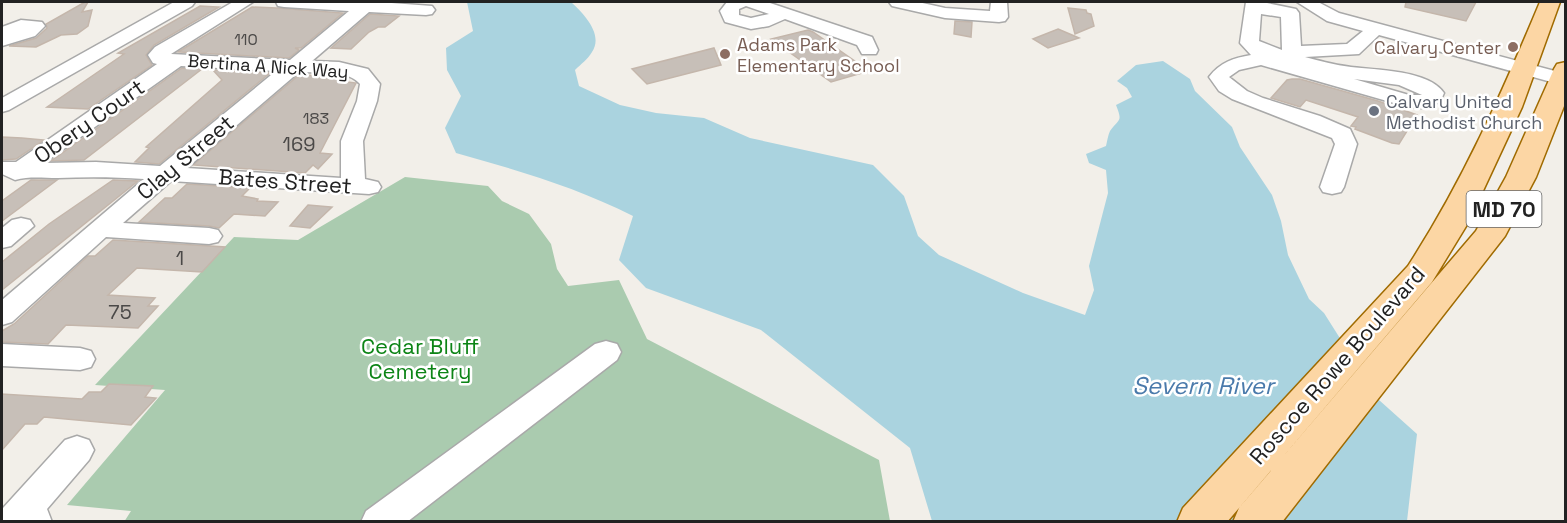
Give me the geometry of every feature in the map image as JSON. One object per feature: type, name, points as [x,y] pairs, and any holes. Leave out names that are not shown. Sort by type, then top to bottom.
[{"type":"main road","name":"Roscoe Rowe Boulevard","points":[[1256,522],[1397,324],[1420,274],[1452,223],[1509,107],[1550,2]]},
{"type":"main road","name":"Roscoe Rowe Boulevard","points":[[1199,522],[1397,324],[1489,236],[1521,177],[1564,74]]},
{"type":"street","points":[[2,106],[186,2]]},
{"type":"street","points":[[170,60],[158,55],[244,2]]},
{"type":"street","points":[[284,2],[367,4],[426,10]]},
{"type":"street","points":[[752,2],[865,41],[869,51]]},
{"type":"street","points":[[898,2],[945,13],[999,17],[999,2]]},
{"type":"street","points":[[1306,2],[1334,17],[1375,29],[1524,69],[1564,74]]},
{"type":"street","points":[[732,3],[729,11],[731,18],[739,22],[764,23],[782,14]]},
{"type":"street","name":"Clay Street","points":[[2,315],[100,229],[367,4]]},
{"type":"street","points":[[1282,58],[1290,13],[1254,4],[1249,43],[1282,58],[1408,101],[1422,102],[1433,98],[1434,93],[1424,86],[1405,80],[1340,71],[1282,58]]},
{"type":"street","points":[[1332,187],[1346,144],[1342,134],[1318,121],[1253,101],[1232,92],[1222,84],[1219,77],[1231,65],[1352,50],[1375,29]]},
{"type":"street","name":"Bertina A Nick Way","points":[[170,60],[339,68],[361,73],[370,84],[367,101],[352,141],[351,171],[361,186]]},
{"type":"street","name":"Obery Court","points":[[7,172],[170,60]]},
{"type":"street","name":"Bates Street","points":[[7,172],[89,169],[361,186]]},
{"type":"street","points":[[100,229],[209,236]]},
{"type":"street","points":[[379,522],[606,352]]},
{"type":"street","points":[[2,355],[80,359]]},
{"type":"street","points":[[32,522],[34,520],[16,519],[77,450]]},
{"type":"green space","name":"Cedar Bluff Cemetery","points":[[405,177],[488,186],[502,201],[529,214],[551,244],[557,269],[568,286],[619,280],[647,339],[879,460],[890,521],[124,522],[131,511],[67,505],[165,390],[95,385],[234,237],[298,240]]},
{"type":"water","name":"Severn River","points":[[467,2],[571,2],[590,24],[595,38],[592,52],[575,70],[579,86],[620,105],[656,113],[704,118],[750,138],[873,165],[904,196],[918,236],[939,255],[1023,293],[1085,315],[1094,290],[1089,266],[1108,193],[1106,170],[1089,163],[1086,154],[1106,146],[1110,131],[1120,118],[1116,105],[1132,97],[1127,88],[1117,81],[1136,65],[1163,61],[1190,79],[1195,91],[1232,127],[1240,147],[1272,195],[1281,221],[1288,255],[1309,299],[1324,313],[1379,400],[1417,434],[1407,521],[932,521],[910,448],[761,330],[646,288],[619,260],[633,216],[568,188],[456,153],[445,128],[461,96],[447,70],[446,48],[473,31]]},
{"type":"building","points":[[88,2],[82,12],[92,10],[88,26],[77,34],[61,35],[36,47],[9,46],[36,38],[47,28],[46,24]]},
{"type":"building","points":[[1406,2],[1476,2],[1466,21],[1405,7]]},
{"type":"building","points":[[200,6],[219,7],[154,45],[146,55],[152,65],[88,109],[47,107],[124,54],[118,53]]},
{"type":"building","points":[[252,7],[343,13],[301,48],[295,48],[299,50],[289,58],[178,52]]},
{"type":"building","points":[[1068,8],[1086,10],[1091,14],[1094,26],[1075,34]]},
{"type":"building","points":[[370,14],[399,16],[385,27],[378,27],[369,32],[351,49],[331,48]]},
{"type":"building","points":[[955,21],[972,22],[971,37],[954,34]]},
{"type":"building","points":[[1058,29],[1079,38],[1048,48],[1033,39]]},
{"type":"building","points":[[808,30],[869,71],[831,82],[771,39]]},
{"type":"building","points":[[714,48],[721,65],[647,84],[632,69]]},
{"type":"building","points":[[182,68],[202,69],[84,160],[51,161]]},
{"type":"building","points":[[213,70],[270,73],[159,164],[135,162],[149,148],[146,147],[222,80]]},
{"type":"building","points":[[299,75],[340,76],[344,77],[340,81],[356,83],[320,153],[332,154],[318,169],[313,165],[305,173],[193,165]]},
{"type":"building","name":"Calvary United Methodist Church","points":[[1300,79],[1378,101],[1417,115],[1399,144],[1392,143],[1351,126],[1358,117],[1306,100],[1300,107],[1271,98],[1287,80]]},
{"type":"building","points":[[2,137],[44,140],[16,159],[2,160]]},
{"type":"building","points":[[31,180],[57,180],[2,221],[2,201]]},
{"type":"building","points":[[113,180],[138,181],[2,290],[2,262],[49,224]]},
{"type":"building","points":[[187,184],[250,188],[242,196],[258,199],[257,201],[278,202],[265,216],[234,214],[219,228],[139,222],[165,198],[172,198]]},
{"type":"building","points":[[308,205],[332,207],[310,228],[290,226]]},
{"type":"building","points":[[113,240],[225,247],[202,272],[137,268],[108,295],[155,298],[148,306],[158,306],[138,328],[66,325],[48,344],[2,342],[2,331],[14,324],[88,256],[95,256]]},
{"type":"building","points":[[109,384],[153,386],[145,397],[156,398],[131,425],[44,417],[37,424],[25,424],[2,450],[2,394],[82,399],[89,392],[101,392]]},
{"type":"place","name":"Calvary Center","points":[[1513,47]]},
{"type":"place","name":"Adams Park Elementary School","points":[[725,54]]},
{"type":"place","name":"Calvary United Methodist Church","points":[[1374,111]]}]
